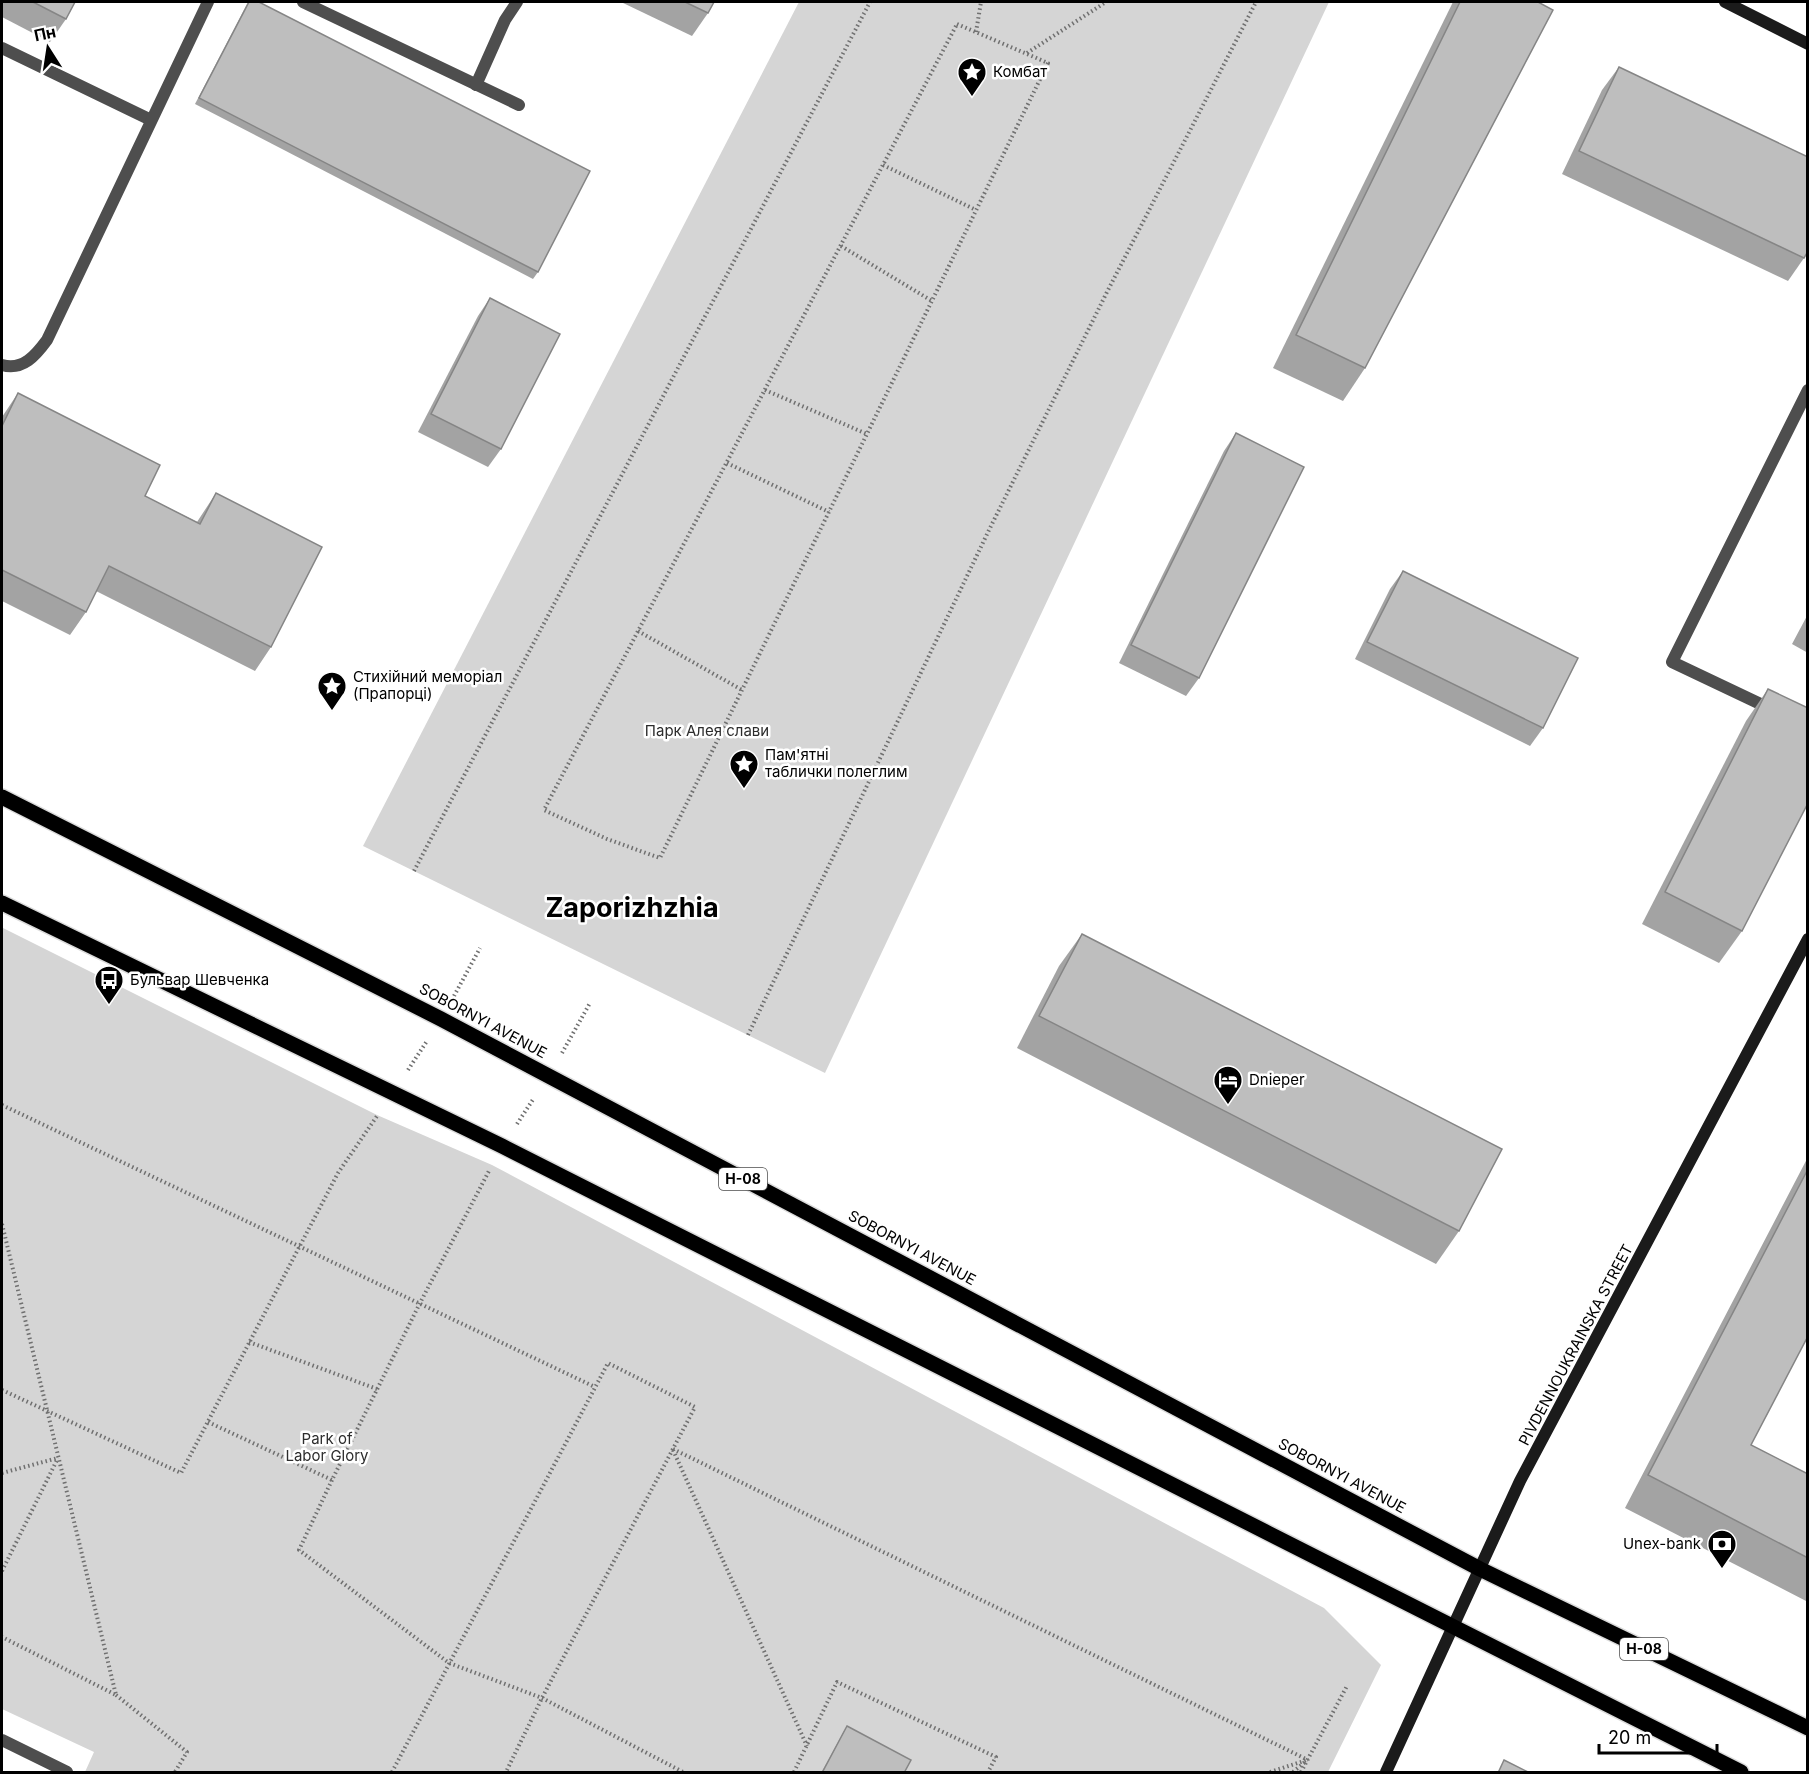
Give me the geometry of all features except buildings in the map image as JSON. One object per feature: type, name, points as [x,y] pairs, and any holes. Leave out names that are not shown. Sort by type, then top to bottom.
[{"type":"main road","name":"SOBORNYI AVENUE","points":[[2,797],[441,1019],[1480,1569],[1808,1728]]},
{"type":"main road","points":[[2,903],[502,1146],[1741,1773]]},
{"type":"street","points":[[1725,2],[1808,44]]},
{"type":"street","name":"PIVDENNOUKRAINSKA STREET","points":[[1386,1773],[1520,1481],[1808,939]]},
{"type":"lane","points":[[2,365],[8,367],[24,363],[35,356],[47,340],[208,2]]},
{"type":"lane","points":[[303,2],[519,105]]},
{"type":"lane","points":[[476,85],[505,20],[517,2]]},
{"type":"lane","points":[[2,48],[152,120]]},
{"type":"lane","points":[[1787,716],[1672,662],[1808,390]]},
{"type":"lane","points":[[2,1740],[67,1773]]},
{"type":"path","points":[[414,871],[870,2]]},
{"type":"path","points":[[976,32],[981,2]]},
{"type":"path","points":[[1027,54],[1106,2]]},
{"type":"path","points":[[748,1035],[984,540],[1107,292],[1256,2]]},
{"type":"path","points":[[957,24],[976,32],[1048,63],[660,858],[607,839],[544,810],[957,24]]},
{"type":"path","points":[[883,165],[976,210]]},
{"type":"path","points":[[841,246],[932,300]]},
{"type":"path","points":[[765,390],[867,434]]},
{"type":"path","points":[[727,463],[829,512]]},
{"type":"path","points":[[639,631],[742,690]]},
{"type":"path","points":[[2,1390],[181,1473],[338,1173],[441,1019],[480,948]]},
{"type":"path","points":[[590,1003],[549,1076],[502,1146],[420,1303],[299,1550],[449,1663],[542,1698],[683,1773]]},
{"type":"path","points":[[2,1105],[596,1387]]},
{"type":"path","points":[[2,1224],[116,1695]]},
{"type":"path","points":[[249,1342],[377,1389]]},
{"type":"path","points":[[392,1773],[608,1363],[695,1407],[542,1698],[506,1773]]},
{"type":"path","points":[[208,1422],[332,1480]]},
{"type":"path","points":[[673,1449],[807,1746]]},
{"type":"path","points":[[673,1449],[1308,1760]]},
{"type":"path","points":[[2,1473],[58,1457]]},
{"type":"path","points":[[2,1571],[58,1457]]},
{"type":"path","points":[[2,1637],[116,1695],[187,1752],[175,1773]]},
{"type":"path","points":[[794,1773],[837,1682],[996,1757],[988,1773]]},
{"type":"path","points":[[1301,1773],[1347,1686]]},
{"type":"path","points":[[1270,1773],[1308,1760]]},
{"type":"path","points":[[1293,1773],[1308,1760]]},
{"type":"green space","name":"Парк Алея слави","points":[[799,2],[1329,2],[825,1073],[363,846]]},
{"type":"green space","name":"Park of Labor Glory","points":[[3,928],[377,1115],[492,1165],[1324,1608],[1381,1665],[1328,1772],[85,1772],[94,1752],[2,1709]]},
{"type":"place","name":"Комбат","points":[[972,98]]},
{"type":"place","name":"Стихійний меморіал (Прапорці)","points":[[332,712]]},
{"type":"place","name":"Пам'ятні таблички полеглим","points":[[744,790]]},
{"type":"place","name":"Бульвар Шевченка","points":[[109,1006]]},
{"type":"place","name":"Dnieper","points":[[1228,1106]]},
{"type":"place","name":"Unex-bank","points":[[1722,1570]]},
{"type":"district","name":"Zaporizhzhia","points":[[632,908]]}]
